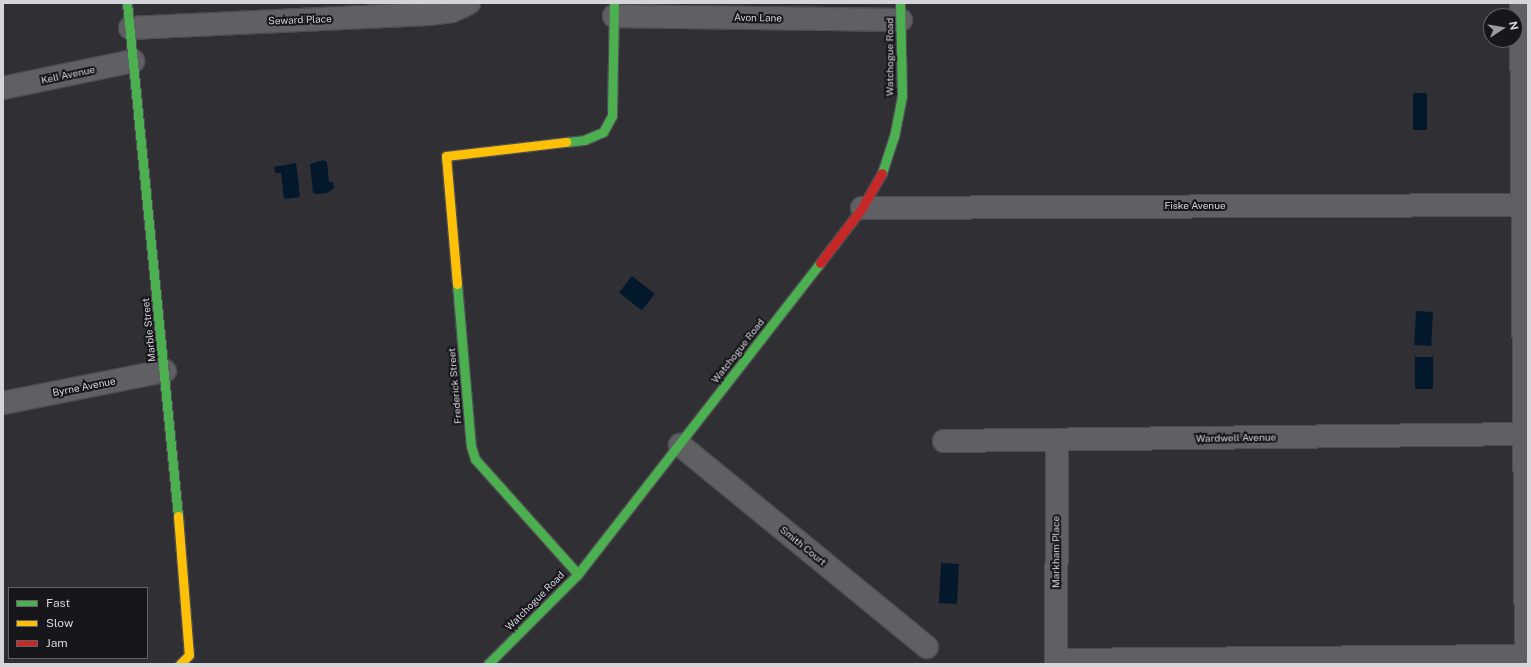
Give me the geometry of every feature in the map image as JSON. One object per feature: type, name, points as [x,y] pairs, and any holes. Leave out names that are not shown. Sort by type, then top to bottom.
[{"type":"street","name":"Marble Street","points":[[127,3],[164,371],[189,655],[180,664]]},
{"type":"street","name":"Seward Place","points":[[130,28],[428,14],[452,11],[469,3]]},
{"type":"street","points":[[1056,662],[1526,659],[1525,205],[1521,3]]},
{"type":"street","name":"Avon Lane","points":[[446,156],[584,140],[603,132],[612,116],[614,10],[900,12]]},
{"type":"street","name":"Watchogue Road","points":[[488,664],[578,574],[680,445],[862,208],[882,173],[894,137],[902,96],[900,12]]},
{"type":"street","name":"Kell Avenue","points":[[3,88],[133,62]]},
{"type":"street","name":"Frederick Street","points":[[446,156],[471,446],[475,459],[578,574]]},
{"type":"street","name":"Fiske Avenue","points":[[862,208],[1525,205]]},
{"type":"street","name":"Byrne Avenue","points":[[3,403],[164,371]]},
{"type":"street","name":"Wardwell Avenue","points":[[944,441],[1526,434]]},
{"type":"street","name":"Markham Place","points":[[1056,662],[1057,440]]},
{"type":"street","name":"Smith Court","points":[[680,445],[927,648]]},
{"type":"water","points":[[1413,93],[1427,93],[1427,130],[1413,130]]},
{"type":"water","points":[[323,160],[327,162],[329,182],[333,182],[334,188],[327,193],[313,193],[310,164]]},
{"type":"water","points":[[296,163],[300,197],[284,199],[281,173],[275,173],[274,167]]},
{"type":"water","points":[[632,276],[655,294],[642,310],[619,293]]},
{"type":"water","points":[[1416,311],[1433,312],[1431,346],[1414,345]]},
{"type":"water","points":[[1415,357],[1433,357],[1433,389],[1415,389]]},
{"type":"water","points":[[941,563],[959,564],[957,604],[939,603]]},
{"type":"traffic: fast","points":[[127,3],[178,516]]},
{"type":"traffic: fast","points":[[566,142],[584,140],[603,132],[612,116],[614,3]]},
{"type":"traffic: fast","points":[[882,173],[894,137],[902,96],[900,3]]},
{"type":"traffic: fast","points":[[488,664],[578,574],[820,263]]},
{"type":"traffic: fast","points":[[457,284],[471,446],[475,459],[578,574]]},
{"type":"traffic: slow","points":[[457,284],[446,156],[566,142]]},
{"type":"traffic: slow","points":[[178,516],[189,655],[180,664]]},
{"type":"traffic: jam","points":[[820,263],[862,208],[882,173]]}]
